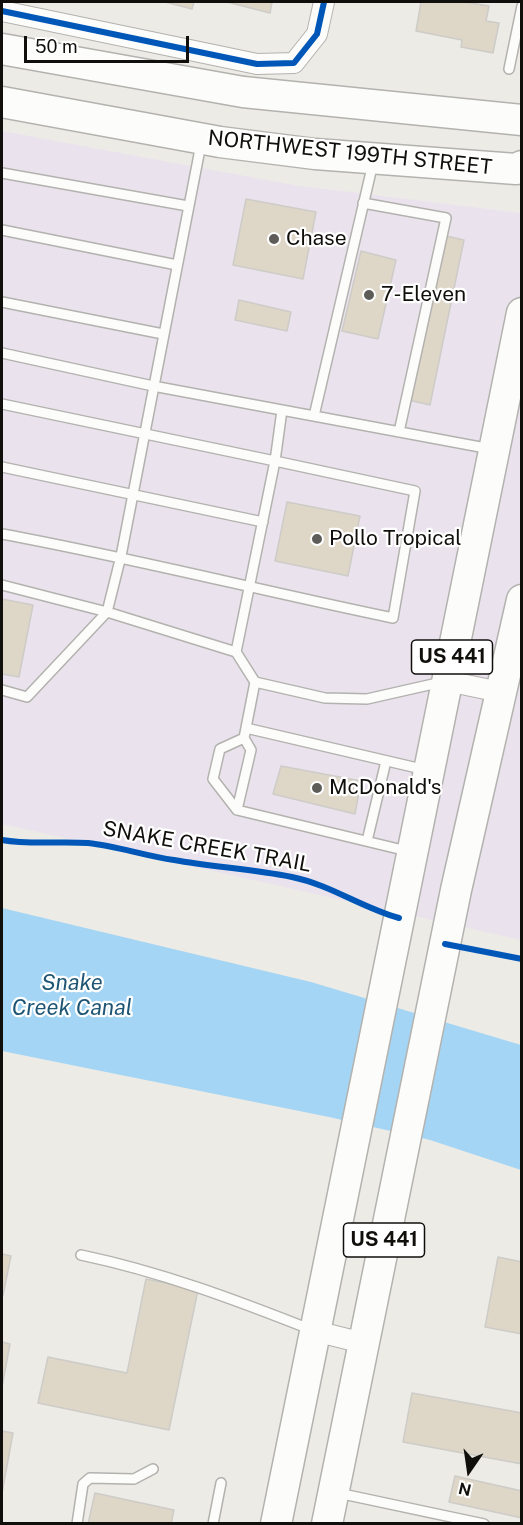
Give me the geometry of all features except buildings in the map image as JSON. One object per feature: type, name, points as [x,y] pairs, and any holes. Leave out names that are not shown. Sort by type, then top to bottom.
[{"type":"main road","points":[[2,49],[243,92],[522,120]]},
{"type":"main road","name":"NORTHWEST 199TH STREET","points":[[2,102],[202,139],[315,154],[516,170],[522,166]]},
{"type":"main road","name":"US 441","points":[[276,1524],[522,313]]},
{"type":"main road","name":"US 441","points":[[327,1524],[430,1017],[522,600]]},
{"type":"street","points":[[2,11],[256,64],[294,63],[317,34],[324,2]]},
{"type":"street","points":[[447,681],[507,675]]},
{"type":"street","points":[[315,1331],[363,1343]]},
{"type":"lane","points":[[509,69],[522,6]]},
{"type":"lane","points":[[2,690],[27,697],[107,612],[121,556],[202,139]]},
{"type":"lane","points":[[314,416],[374,158]]},
{"type":"lane","points":[[2,173],[188,206]]},
{"type":"lane","points":[[363,203],[446,218],[399,432]]},
{"type":"lane","points":[[2,230],[177,265]]},
{"type":"lane","points":[[2,302],[163,334]]},
{"type":"lane","points":[[2,353],[153,386],[494,449]]},
{"type":"lane","points":[[2,404],[144,432],[415,491],[393,618],[249,588],[121,556],[2,534]]},
{"type":"lane","points":[[236,652],[275,461],[282,410]]},
{"type":"lane","points":[[2,467],[263,522]]},
{"type":"lane","points":[[2,585],[107,612],[236,652],[255,682],[244,738],[251,750],[237,810]]},
{"type":"lane","points":[[255,682],[325,698],[367,699],[447,681]]},
{"type":"lane","points":[[246,728],[428,771]]},
{"type":"lane","points":[[244,738],[220,749],[213,779],[237,810],[413,852]]},
{"type":"lane","points":[[367,842],[386,761]]},
{"type":"lane","points":[[81,1255],[136,1266],[219,1293],[315,1331]]},
{"type":"lane","points":[[77,1524],[83,1485],[90,1479],[134,1479],[153,1469]]},
{"type":"lane","points":[[213,1524],[221,1483]]},
{"type":"lane","points":[[333,1492],[484,1524]]},
{"type":"shaded area","points":[[2,131],[294,185],[521,213],[521,940],[2,824]]},
{"type":"water","name":"Snake Creek Canal","points":[[2,908],[311,982],[521,1045],[521,1170],[430,1140],[329,1117],[2,1051]]},
{"type":"cycle path","points":[[2,11],[257,64],[294,63],[317,34],[324,2]]},
{"type":"cycle path","name":"SNAKE CREEK TRAIL","points":[[2,840],[88,843],[163,858],[292,877],[320,885],[372,909],[399,918]]},
{"type":"cycle path","points":[[445,944],[522,959]]},
{"type":"place","name":"Chase","points":[[274,239]]},
{"type":"place","name":"7-Eleven","points":[[369,295]]},
{"type":"place","name":"Pollo Tropical","points":[[317,539]]},
{"type":"place","name":"McDonald's","points":[[317,788]]}]
